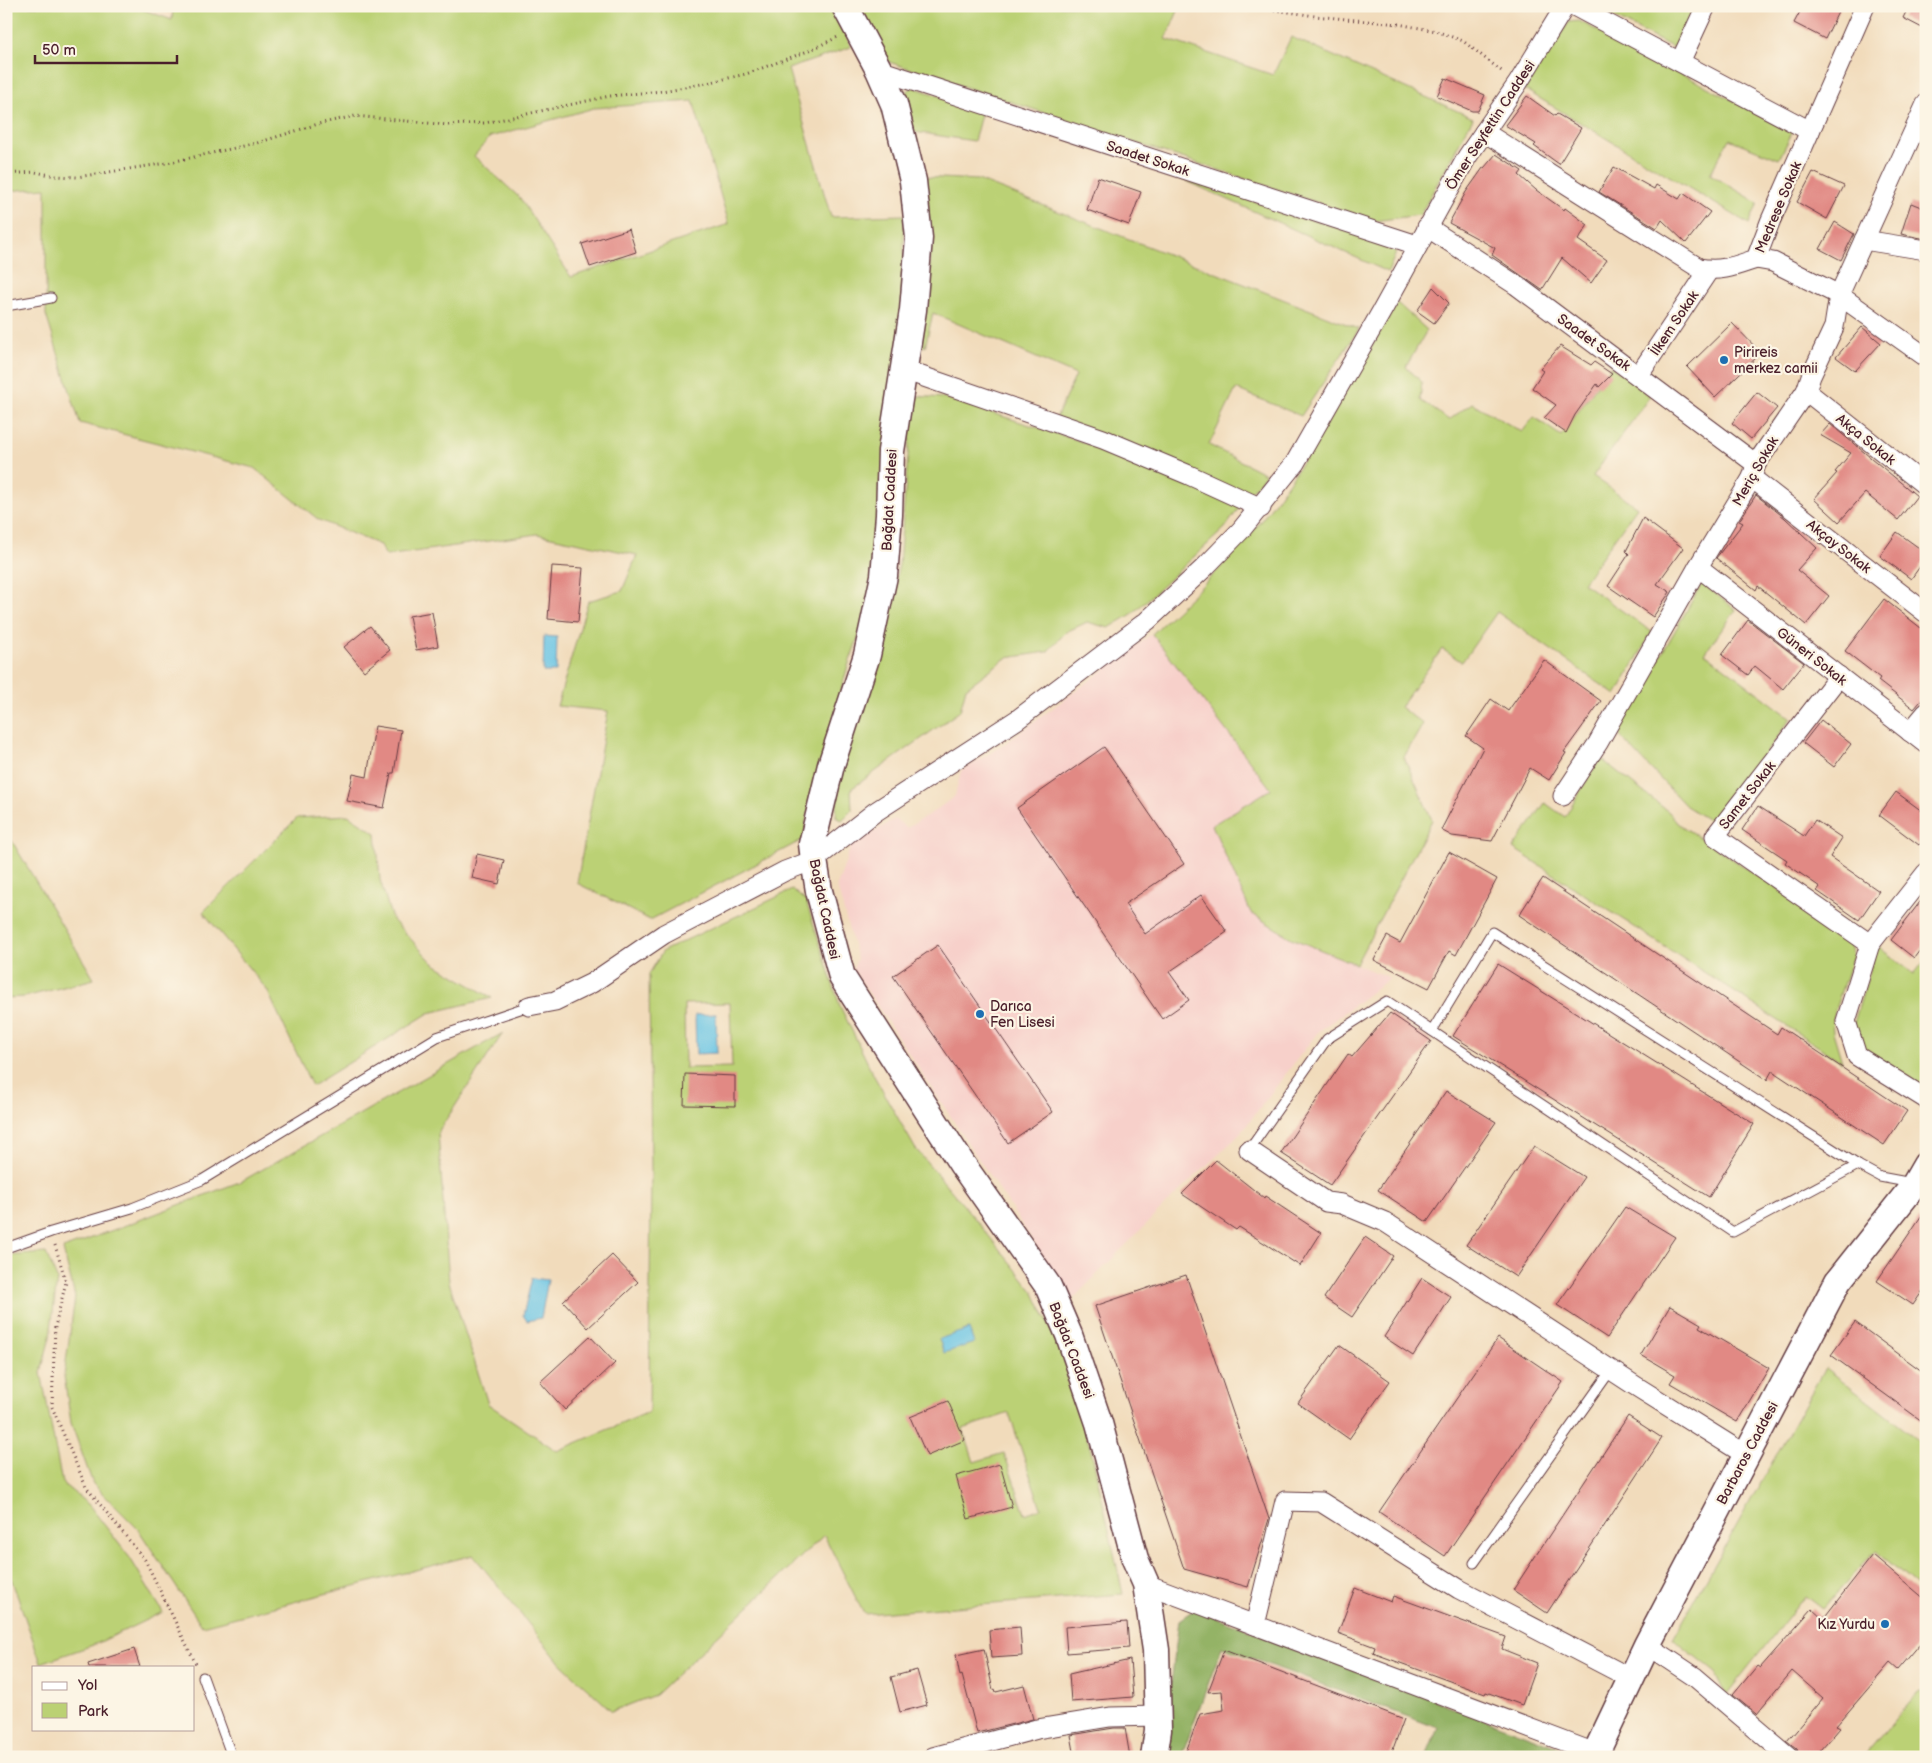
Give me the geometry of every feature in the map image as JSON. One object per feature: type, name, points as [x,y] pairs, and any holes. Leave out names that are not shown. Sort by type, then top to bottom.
[{"type":"street","name":"Ömer Seyfettin Caddesi","points":[[529,1006],[555,1001],[592,983],[664,934],[785,871],[814,860],[875,812],[1018,719],[1148,621],[1204,568],[1242,530],[1295,463],[1467,157],[1518,83],[1565,6]]},
{"type":"street","points":[[1574,6],[1810,131]]},
{"type":"street","points":[[1680,62],[1706,6]]},
{"type":"street","name":"Medrese Sokak","points":[[1709,270],[1716,270],[1756,259],[1865,6]]},
{"type":"street","name":"Bağdat Caddesi","points":[[850,17],[879,70],[894,104],[913,181],[919,238],[913,310],[891,450],[889,515],[884,576],[867,655],[831,765],[812,844],[814,860],[830,937],[842,977],[962,1164],[1048,1286],[1069,1335],[1099,1423],[1135,1559],[1146,1584],[1156,1650],[1158,1730],[1154,1757]]},
{"type":"street","name":"Saadet Sokak","points":[[879,70],[1417,245]]},
{"type":"street","name":"Meriç Sokak","points":[[1563,796],[1598,743],[1754,471],[1806,391],[1834,327],[1839,295],[1883,194],[1918,141],[1926,104]]},
{"type":"street","points":[[1484,132],[1699,268],[1709,270]]},
{"type":"street","name":"Saadet Sokak","points":[[1427,228],[1516,285],[1639,376],[1754,471]]},
{"type":"street","points":[[1864,240],[1926,250]]},
{"type":"street","points":[[1756,259],[1774,262],[1839,295],[1926,356]]},
{"type":"street","name":"İlkem Sokak","points":[[1639,376],[1709,270]]},
{"type":"street","points":[[904,370],[1103,439],[1189,475],[1260,508]]},
{"type":"street","name":"Akça Sokak","points":[[1806,391],[1926,486]]},
{"type":"street","name":"Akçay Sokak","points":[[1754,471],[1926,613]]},
{"type":"street","name":"Güneri Sokak","points":[[1698,567],[1926,744]]},
{"type":"street","name":"Samet Sokak","points":[[1839,676],[1715,836],[1870,944]]},
{"type":"street","points":[[1910,732],[1926,712]]},
{"type":"street","points":[[1926,873],[1870,944],[1846,1021],[1857,1056],[1926,1099]]},
{"type":"street","points":[[1248,1150],[1326,1202],[1342,1204],[1385,1222],[1611,1370],[1746,1455]]},
{"type":"street","name":"Barbaros Caddesi","points":[[1594,1755],[1646,1645],[1838,1281],[1922,1180]]},
{"type":"street","points":[[1255,1625],[1285,1501],[1321,1502],[1459,1589],[1630,1678]]},
{"type":"street","points":[[1146,1584],[1594,1755]]},
{"type":"street","points":[[1646,1645],[1695,1677],[1789,1757]]},
{"type":"street","points":[[934,1757],[1037,1729],[1110,1718],[1158,1716]]},
{"type":"lane","points":[[6,306],[51,298]]},
{"type":"lane","points":[[1432,1031],[1492,932],[1858,1165],[1880,1177],[1922,1180]]},
{"type":"lane","points":[[1248,1150],[1327,1038],[1387,1001],[1733,1232],[1858,1165]]},
{"type":"lane","points":[[6,1248],[51,1232],[132,1208],[202,1180],[437,1037],[529,1006]]},
{"type":"lane","points":[[1474,1562],[1611,1370]]},
{"type":"lane","points":[[203,1677],[232,1757]]},
{"type":"path","points":[[1250,6],[1315,16],[1398,24],[1436,31],[1463,41],[1518,83]]},
{"type":"path","points":[[6,174],[35,172],[77,177],[167,163],[356,116],[448,125],[485,123],[610,96],[662,91],[707,83],[746,74],[808,51],[850,17]]},
{"type":"path","points":[[51,1232],[66,1282],[55,1327],[52,1407],[86,1487],[145,1560],[203,1677]]},
{"type":"shaded area","points":[[1152,634],[1271,789],[1291,938],[1390,978],[1318,1032],[1239,1135],[1167,1203],[1072,1300],[853,969],[857,959],[837,886],[851,846],[895,819],[907,828],[936,810],[955,796],[961,771],[1002,746]]},
{"type":"green space","points":[[6,6],[133,6],[172,20],[173,6],[547,6],[548,8],[556,6],[832,6],[842,22],[851,47],[788,69],[831,217],[904,215],[904,288],[872,599],[847,669],[806,821],[804,839],[650,920],[577,883],[608,711],[557,706],[588,601],[622,591],[637,555],[537,534],[386,556],[380,545],[319,520],[254,468],[80,423],[46,315],[46,188],[6,191]],"holes":[[[693,101],[729,224],[571,277],[520,198],[474,156],[490,137],[594,108]]]},
{"type":"green space","points":[[859,6],[1180,6],[1166,39],[1273,75],[1291,37],[1473,118],[1420,215],[1374,221],[889,62]]},
{"type":"green space","points":[[1592,6],[1698,6],[1676,49]]},
{"type":"green space","points":[[1579,21],[1793,131],[1779,159],[1729,139],[1710,174],[1758,203],[1749,224],[1524,89],[1569,22]]},
{"type":"green space","points":[[913,87],[982,111],[974,141],[914,132],[905,93]]},
{"type":"green space","points":[[923,177],[978,180],[1359,329],[1301,416],[1236,389],[1209,445],[1266,474],[1248,495],[1056,418],[1076,375],[933,313],[925,347],[919,344],[930,267],[928,202]]},
{"type":"green space","points":[[1180,178],[1387,243],[1396,253],[1388,272]]},
{"type":"green space","points":[[1397,303],[1427,330],[1406,367],[1422,382],[1420,400],[1449,420],[1472,403],[1522,432],[1534,417],[1561,436],[1611,366],[1650,396],[1593,476],[1637,507],[1583,583],[1652,632],[1616,695],[1497,612],[1462,662],[1442,649],[1400,707],[1423,724],[1404,757],[1432,820],[1356,964],[1291,938],[1251,913],[1212,825],[1271,789],[1152,634],[1229,558],[1253,531],[1293,477],[1329,420]]},
{"type":"green space","points":[[913,396],[945,398],[1077,440],[1241,505],[1225,528],[1132,614],[1109,628],[1087,622],[1066,632],[1047,652],[1006,658],[966,688],[960,711],[851,789],[852,810],[842,820],[836,817],[838,780],[873,671],[899,565]]},
{"type":"green space","points":[[1702,583],[1736,610],[1705,653],[1791,718],[1715,824],[1686,806],[1617,733]]},
{"type":"green space","points":[[1600,758],[1670,813],[1677,823],[1846,933],[1853,955],[1832,1019],[1833,1032],[1842,1062],[1513,848],[1545,803],[1565,817]]},
{"type":"green space","points":[[348,815],[376,833],[380,880],[392,919],[433,963],[492,998],[429,1013],[312,1086],[267,990],[203,912],[297,818]]},
{"type":"green space","points":[[6,831],[94,979],[25,997],[6,998]]},
{"type":"green space","points":[[792,890],[806,901],[840,1006],[874,1076],[915,1148],[1033,1291],[1063,1355],[1093,1458],[1123,1594],[864,1614],[824,1535],[655,1695],[612,1711],[561,1664],[473,1555],[202,1626],[138,1529],[93,1484],[71,1423],[64,1376],[75,1297],[63,1249],[242,1181],[503,1033],[438,1132],[449,1282],[488,1404],[557,1451],[649,1412],[651,1172],[649,974],[663,951]],"holes":[[[730,1003],[732,1067],[685,1068],[684,1004]],[[1009,1413],[1041,1508],[1025,1514],[1004,1453],[974,1462],[963,1429]]]},
{"type":"green space","points":[[1877,946],[1914,974],[1926,959],[1926,1092],[1862,1048],[1853,1026]]},
{"type":"green space","points":[[46,1253],[57,1279],[50,1337],[41,1372],[62,1483],[89,1505],[130,1558],[163,1612],[96,1644],[41,1663],[6,1564],[6,1256]]},
{"type":"green space","points":[[1825,1368],[1926,1446],[1926,1593],[1876,1551],[1822,1609],[1805,1596],[1726,1695],[1715,1672],[1673,1639]]},
{"type":"green space","points":[[1195,1609],[1584,1757],[1426,1757],[1438,1728],[1222,1647],[1181,1757],[1162,1757],[1179,1620]]},
{"type":"green space","points":[[1926,1689],[1926,1757],[1863,1757],[1918,1692]]},
{"type":"water","points":[[544,636],[557,637],[556,672],[543,672]]},
{"type":"water","points":[[716,1014],[717,1053],[696,1054],[695,1015]]},
{"type":"water","points":[[532,1278],[548,1280],[541,1318],[527,1321],[523,1315]]},
{"type":"water","points":[[969,1329],[974,1343],[944,1353],[939,1339]]},
{"type":"building","points":[[1803,6],[1841,6],[1825,39],[1794,23]]},
{"type":"building","points":[[1909,6],[1926,6],[1926,30],[1903,18]]},
{"type":"building","points":[[1445,78],[1485,95],[1478,111],[1472,111],[1437,96]]},
{"type":"building","points":[[1527,96],[1555,116],[1557,114],[1581,128],[1559,164],[1534,146],[1536,144],[1505,125]]},
{"type":"building","points":[[1496,154],[1522,171],[1519,175],[1536,190],[1588,225],[1578,240],[1607,260],[1591,283],[1562,258],[1542,290],[1492,255],[1495,248],[1449,223],[1466,192],[1483,168]]},
{"type":"building","points":[[1614,167],[1654,189],[1656,185],[1679,199],[1683,193],[1710,212],[1686,243],[1662,220],[1657,228],[1599,192]]},
{"type":"building","points":[[1813,172],[1844,186],[1827,219],[1797,202]]},
{"type":"building","points":[[1098,177],[1141,192],[1129,225],[1087,210]]},
{"type":"building","points":[[1911,203],[1926,209],[1926,239],[1901,234]]},
{"type":"building","points":[[1835,222],[1854,234],[1841,260],[1820,249]]},
{"type":"building","points":[[629,229],[636,252],[590,267],[582,244]]},
{"type":"building","points":[[1433,287],[1449,303],[1434,323],[1417,311]]},
{"type":"building","name":"Pirireis merkez camii","points":[[1732,323],[1761,353],[1715,397],[1687,367]]},
{"type":"building","points":[[1862,327],[1881,343],[1855,371],[1836,357]]},
{"type":"building","points":[[1560,346],[1591,365],[1594,362],[1612,374],[1599,387],[1597,384],[1575,415],[1566,433],[1544,418],[1556,405],[1532,388],[1543,371],[1540,369]]},
{"type":"building","points":[[1757,392],[1777,408],[1751,439],[1732,423]]},
{"type":"building","points":[[1830,424],[1917,496],[1898,520],[1865,493],[1839,522],[1814,499],[1837,473],[1835,472],[1851,453],[1820,435]]},
{"type":"building","points":[[1756,495],[1785,518],[1817,548],[1797,570],[1829,596],[1806,625],[1758,586],[1756,590],[1716,558],[1743,523],[1739,521]]},
{"type":"building","points":[[1643,518],[1683,548],[1657,584],[1670,592],[1653,617],[1608,586],[1629,554],[1626,551]]},
{"type":"building","points":[[1897,532],[1926,553],[1926,558],[1911,579],[1880,556]]},
{"type":"building","points":[[552,566],[583,568],[578,622],[548,619]]},
{"type":"building","points":[[1884,599],[1926,632],[1926,695],[1914,709],[1878,681],[1880,678],[1845,651]]},
{"type":"building","points":[[432,612],[438,646],[416,650],[409,616]]},
{"type":"building","points":[[1748,620],[1804,663],[1783,689],[1755,666],[1748,675],[1722,655]]},
{"type":"building","points":[[370,626],[390,650],[364,671],[344,647]]},
{"type":"building","points":[[1544,660],[1601,701],[1564,752],[1566,753],[1549,780],[1530,768],[1492,841],[1452,836],[1441,830],[1483,748],[1466,736],[1491,699],[1508,711]]},
{"type":"building","points":[[1821,720],[1851,744],[1834,767],[1803,743]]},
{"type":"building","points":[[375,726],[401,730],[394,773],[391,773],[384,808],[347,801],[353,774],[367,777]]},
{"type":"building","points":[[1104,747],[1184,864],[1125,904],[1145,934],[1201,895],[1227,932],[1169,972],[1189,1000],[1162,1019],[1017,808]]},
{"type":"building","points":[[1896,792],[1926,814],[1926,837],[1919,845],[1879,815]]},
{"type":"building","points":[[1758,806],[1804,836],[1815,820],[1842,838],[1830,857],[1879,891],[1859,920],[1817,891],[1820,887],[1785,863],[1787,860],[1742,830]]},
{"type":"building","points":[[1449,852],[1497,879],[1456,955],[1449,951],[1429,988],[1374,960],[1387,936],[1400,943]]},
{"type":"building","points":[[477,854],[504,860],[499,884],[472,878]]},
{"type":"building","points":[[1543,878],[1777,1034],[1781,1027],[1907,1111],[1884,1145],[1772,1071],[1767,1080],[1519,915]]},
{"type":"building","points":[[1926,894],[1926,942],[1914,958],[1891,940]]},
{"type":"building","points":[[938,945],[1053,1112],[1008,1143],[893,976]]},
{"type":"building","points":[[1498,964],[1754,1124],[1709,1197],[1453,1036]]},
{"type":"building","points":[[1390,1013],[1431,1041],[1330,1185],[1281,1153],[1348,1054],[1352,1057]]},
{"type":"building","points":[[685,1074],[735,1076],[735,1106],[684,1105]]},
{"type":"building","points":[[1446,1091],[1496,1122],[1427,1222],[1378,1190]]},
{"type":"building","points":[[1534,1146],[1584,1177],[1516,1277],[1466,1245]]},
{"type":"building","points":[[1216,1160],[1264,1198],[1265,1196],[1321,1233],[1300,1266],[1239,1227],[1236,1230],[1182,1194]]},
{"type":"building","points":[[1625,1207],[1675,1237],[1607,1338],[1557,1305]]},
{"type":"building","points":[[1926,1209],[1926,1286],[1913,1305],[1877,1281]]},
{"type":"building","points":[[1365,1237],[1393,1256],[1352,1317],[1324,1298]]},
{"type":"building","points":[[612,1255],[638,1282],[588,1328],[563,1301]]},
{"type":"building","points":[[1186,1275],[1269,1519],[1248,1587],[1184,1569],[1095,1306]]},
{"type":"building","points":[[1422,1278],[1451,1297],[1413,1356],[1384,1337]]},
{"type":"building","points":[[1670,1306],[1701,1324],[1699,1327],[1769,1368],[1737,1422],[1670,1383],[1675,1375],[1641,1355]]},
{"type":"building","points":[[1855,1322],[1926,1374],[1926,1424],[1831,1355]]},
{"type":"building","points":[[590,1336],[615,1363],[565,1410],[540,1382]]},
{"type":"building","points":[[1498,1338],[1563,1382],[1445,1556],[1379,1512]]},
{"type":"building","points":[[1339,1345],[1390,1381],[1349,1439],[1298,1403]]},
{"type":"building","points":[[948,1401],[965,1440],[927,1456],[910,1417]]},
{"type":"building","points":[[1628,1416],[1662,1438],[1547,1613],[1513,1590]]},
{"type":"building","points":[[1000,1464],[1012,1507],[968,1519],[956,1476]]},
{"type":"building","points":[[1873,1555],[1926,1600],[1926,1637],[1898,1670],[1890,1663],[1836,1726],[1840,1728],[1815,1757],[1800,1757],[1797,1749],[1787,1741],[1823,1698],[1792,1671],[1756,1714],[1733,1695],[1757,1666],[1760,1668],[1812,1609],[1823,1619]]},
{"type":"building","points":[[1355,1588],[1391,1602],[1393,1596],[1506,1637],[1502,1649],[1537,1663],[1522,1705],[1486,1692],[1485,1694],[1373,1653],[1375,1647],[1338,1633]]},
{"type":"building","points":[[1127,1622],[1129,1648],[1067,1653],[1065,1627]]},
{"type":"building","points":[[1020,1627],[1022,1656],[991,1658],[989,1630]]},
{"type":"building","points":[[134,1649],[140,1666],[89,1666],[88,1664]]},
{"type":"building","points":[[984,1649],[993,1690],[995,1689],[996,1692],[1024,1685],[1033,1719],[977,1733],[962,1675],[960,1676],[956,1655]]},
{"type":"building","points":[[1224,1650],[1404,1719],[1390,1757],[1184,1757],[1200,1714],[1224,1710],[1222,1691],[1208,1692]]},
{"type":"building","points":[[1130,1660],[1133,1697],[1071,1702],[1069,1674]]},
{"type":"building","points":[[917,1670],[927,1705],[900,1712],[891,1677]]},
{"type":"building","points":[[1125,1728],[1130,1757],[1075,1757],[1071,1735]]},
{"type":"place","name":"Pirireis merkez camii","points":[[1724,360]]},
{"type":"place","name":"Darıca Fen Lisesi","points":[[980,1014]]},
{"type":"place","name":"Kız Yurdu","points":[[1885,1624]]}]
